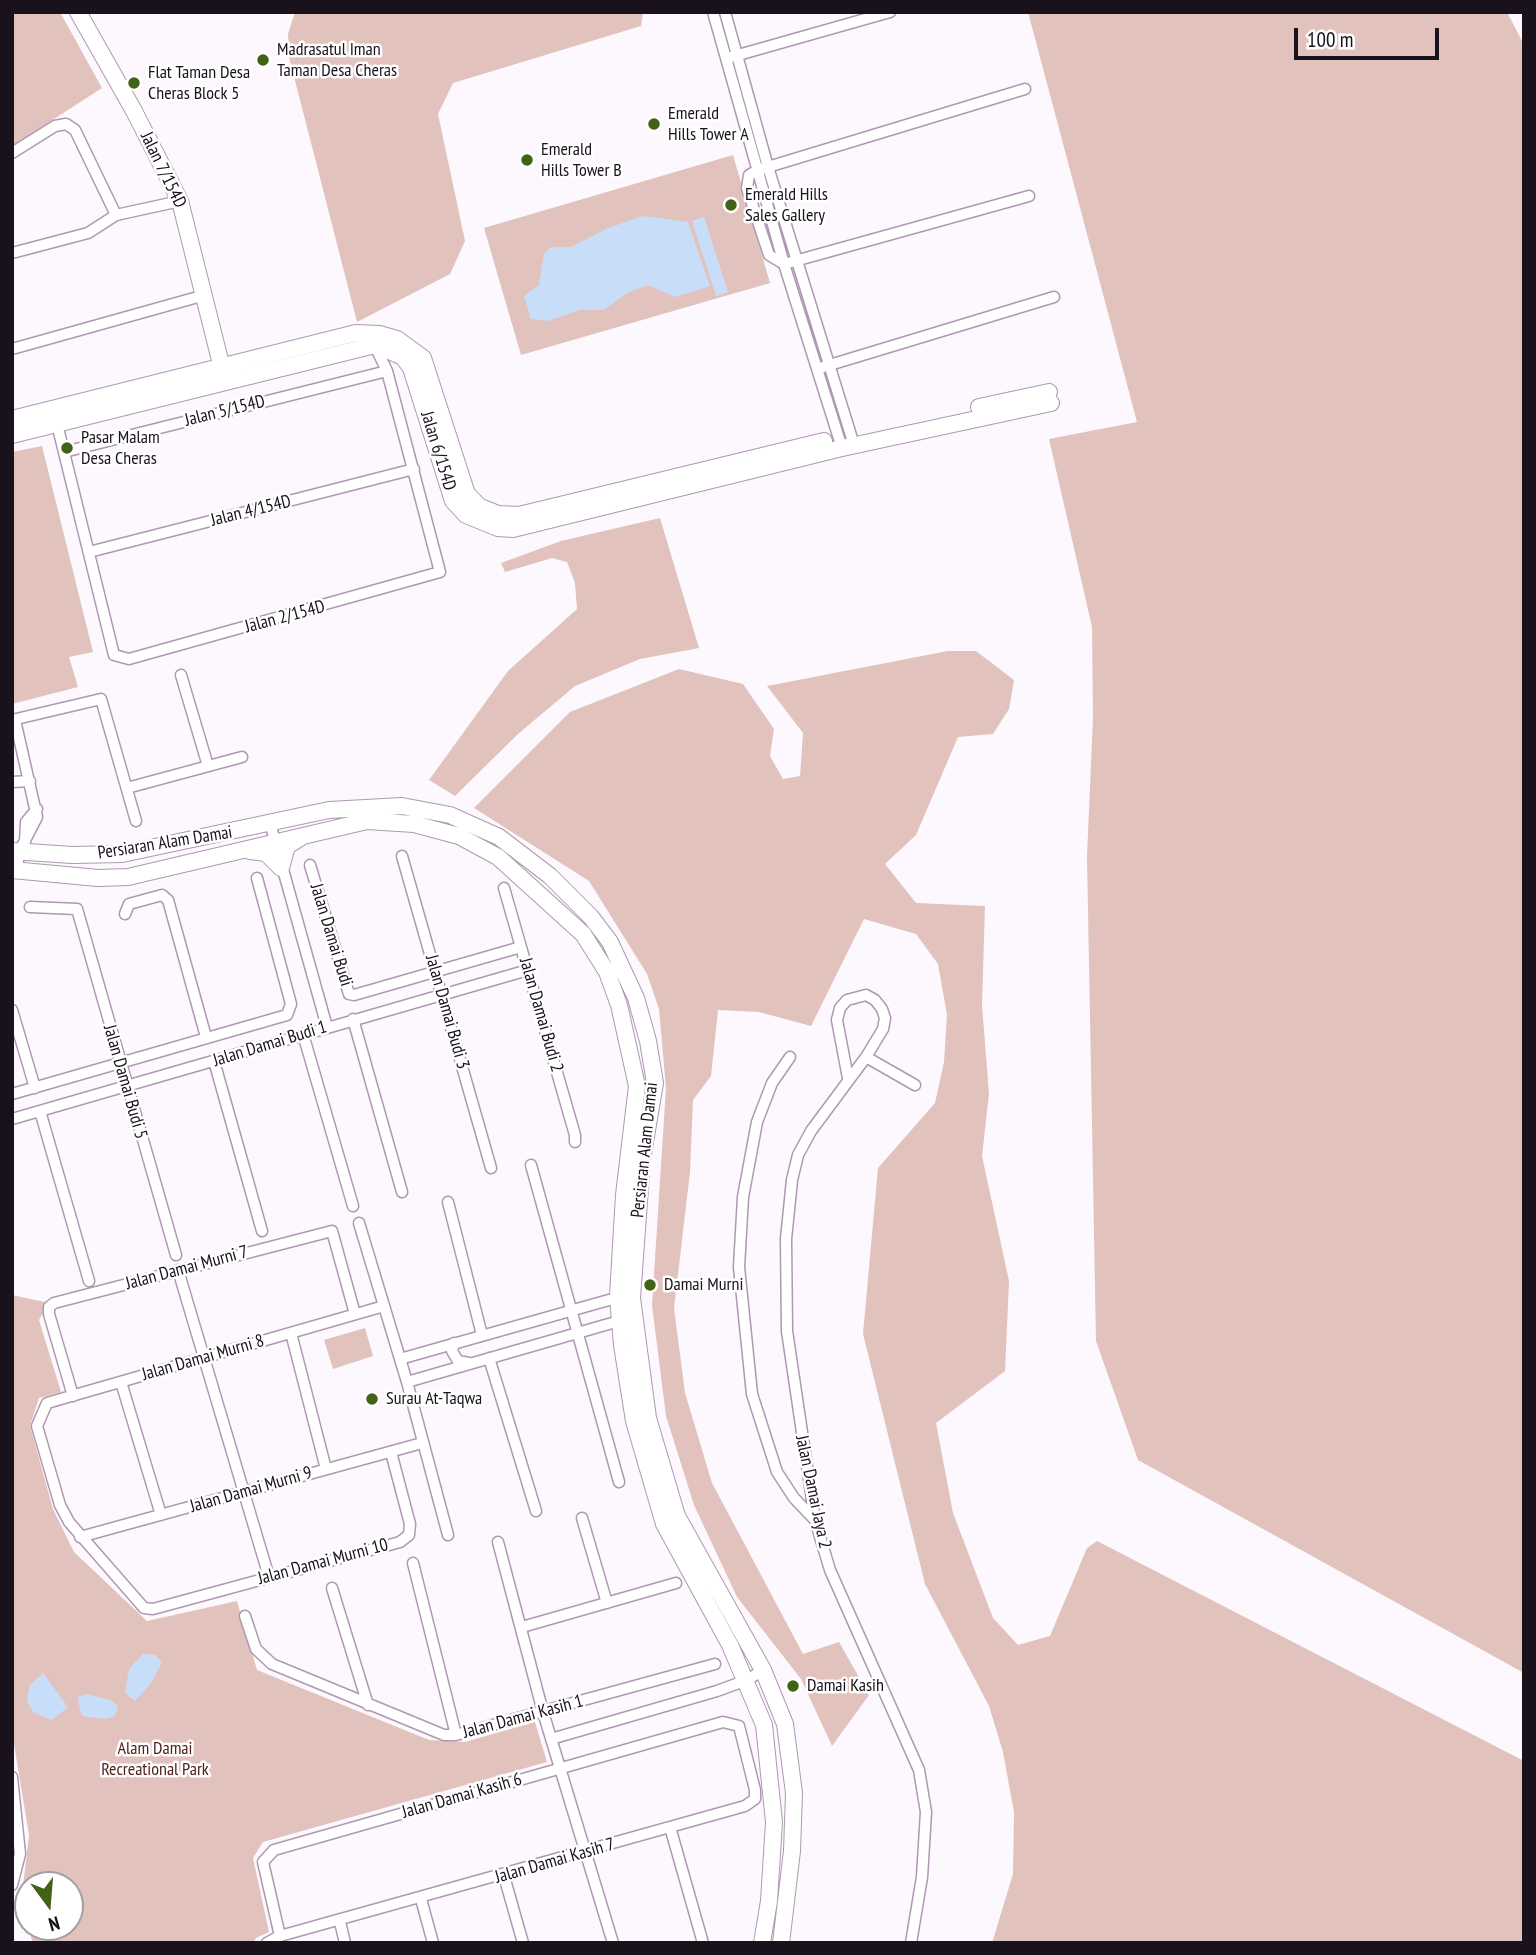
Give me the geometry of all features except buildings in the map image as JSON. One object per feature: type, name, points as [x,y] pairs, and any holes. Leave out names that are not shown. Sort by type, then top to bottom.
[{"type":"street","name":"Jalan 7/154D","points":[[78,12],[134,111],[180,201],[222,367]]},
{"type":"street","points":[[713,12],[731,57],[763,168],[784,264],[817,369],[847,441]]},
{"type":"street","points":[[725,12],[731,57]]},
{"type":"street","points":[[731,57],[890,12]]},
{"type":"street","points":[[763,168],[1025,89]]},
{"type":"street","points":[[12,153],[55,126],[66,124],[75,130],[116,215]]},
{"type":"street","points":[[763,168],[797,260],[830,365],[847,441]]},
{"type":"street","points":[[784,264],[1029,196]]},
{"type":"street","points":[[12,253],[88,233],[116,215],[180,201]]},
{"type":"street","points":[[12,349],[205,295]]},
{"type":"street","points":[[817,369],[1054,297]]},
{"type":"street","points":[[356,333],[375,345],[387,370],[414,469]]},
{"type":"street","name":"Jalan 6/154D","points":[[12,435],[55,416],[205,371],[356,333],[397,339],[423,358],[467,494],[480,507],[498,514],[519,515],[1050,397]]},
{"type":"street","name":"Jalan 6/154D","points":[[12,419],[55,416],[222,367],[375,345],[403,357],[411,368],[453,501],[466,515],[498,528],[528,527],[847,441]]},
{"type":"street","name":"Jalan 5/154D","points":[[64,452],[387,370]]},
{"type":"street","points":[[55,416],[89,552]]},
{"type":"street","name":"Jalan 4/154D","points":[[89,552],[414,469]]},
{"type":"street","name":"Jalan 2/154D","points":[[89,552],[114,655],[129,659],[440,572],[414,469]]},
{"type":"street","points":[[181,675],[208,766]]},
{"type":"street","points":[[14,870],[19,848],[35,825],[37,809],[14,720],[101,699],[136,821]]},
{"type":"street","points":[[127,788],[242,757]]},
{"type":"street","points":[[12,782],[30,781]]},
{"type":"street","name":"Persiaran Alam Damai","points":[[19,848],[122,854],[329,810],[402,806],[450,815],[499,837],[550,876],[591,916],[610,942],[636,998],[648,1041],[655,1083],[642,1160],[625,1297]]},
{"type":"street","name":"Persiaran Alam Damai","points":[[14,870],[128,877],[367,821],[414,824],[459,836],[498,857],[583,934],[607,972],[619,1005],[637,1086],[624,1195],[625,1297],[634,1421],[664,1524],[747,1680],[764,1725],[772,1773],[773,1835],[769,1901],[762,1943]]},
{"type":"street","name":"Jalan Damai Budi","points":[[270,823],[327,1027]]},
{"type":"street","points":[[244,850],[266,853],[281,868],[287,846],[304,835]]},
{"type":"street","name":"Jalan Damai Budi 3","points":[[402,856],[491,1168]]},
{"type":"street","name":"Jalan Damai Budi","points":[[310,864],[349,994],[522,947]]},
{"type":"street","points":[[12,1094],[287,1015],[290,1011],[257,878]]},
{"type":"street","name":"Jalan Damai Budi 2","points":[[504,888],[575,1142]]},
{"type":"street","points":[[125,914],[130,904],[162,895],[168,900],[206,1037]]},
{"type":"street","name":"Jalan Damai Budi 5","points":[[30,907],[76,909],[176,1255]]},
{"type":"street","name":"Jalan Damai Budi 1","points":[[12,1119],[528,970]]},
{"type":"street","name":"Jalan Damai Jaya 2","points":[[848,1078],[837,1020],[840,1008],[847,1000],[866,995],[875,1000],[885,1018],[883,1029],[798,1155],[792,1180],[786,1239],[787,1331],[816,1520],[835,1582],[919,1770],[926,1812],[922,1877],[911,1943]]},
{"type":"street","points":[[619,1005],[636,998]]},
{"type":"street","points":[[12,1010],[35,1088]]},
{"type":"street","points":[[353,1020],[402,1192]]},
{"type":"street","points":[[303,1034],[353,1206]]},
{"type":"street","points":[[790,1057],[772,1083],[757,1122],[743,1197],[739,1267],[752,1394],[778,1472],[794,1497],[816,1520]]},
{"type":"street","points":[[866,1057],[915,1085]]},
{"type":"street","points":[[214,1061],[262,1231]]},
{"type":"street","points":[[40,1111],[89,1281]]},
{"type":"street","points":[[530,1165],[619,1482]]},
{"type":"street","points":[[448,1202],[482,1335]]},
{"type":"street","points":[[359,1223],[407,1382],[448,1535]]},
{"type":"street","name":"Jalan Damai Murni 7","points":[[73,1396],[49,1307],[332,1230],[355,1314]]},
{"type":"street","points":[[178,1270],[269,1577]]},
{"type":"street","points":[[400,1359],[571,1309],[625,1297]]},
{"type":"street","name":"Jalan Damai Murni 8","points":[[80,1537],[60,1505],[37,1426],[47,1403],[384,1306]]},
{"type":"street","points":[[407,1382],[626,1319]]},
{"type":"street","name":"Persiaran Alam Damai","points":[[626,1319],[648,1418],[677,1516],[763,1670],[785,1724],[794,1793],[792,1851],[781,1943]]},
{"type":"street","points":[[291,1332],[326,1469]]},
{"type":"street","points":[[454,1343],[452,1351],[458,1361],[472,1363]]},
{"type":"street","points":[[489,1358],[536,1511]]},
{"type":"street","points":[[121,1382],[161,1515]]},
{"type":"street","name":"Jalan Damai Murni 9","points":[[80,1537],[422,1443]]},
{"type":"street","name":"Jalan Damai Murni 10","points":[[80,1537],[144,1608],[153,1609],[400,1542],[409,1535],[410,1524],[391,1451]]},
{"type":"street","points":[[582,1518],[607,1603]]},
{"type":"street","points":[[498,1542],[542,1712],[613,1943]]},
{"type":"street","points":[[413,1563],[456,1735]]},
{"type":"street","points":[[522,1627],[676,1583]]},
{"type":"street","points":[[332,1588],[368,1704]]},
{"type":"street","name":"Jalan Damai Kasih 1","points":[[245,1616],[251,1639],[262,1658],[432,1732],[456,1735],[715,1664]]},
{"type":"street","points":[[551,1739],[747,1680],[763,1670]]},
{"type":"street","name":"Jalan Damai Kasih 6","points":[[280,1936],[263,1863],[274,1850],[723,1722],[738,1726]]},
{"type":"street","name":"Jalan Damai Kasih 7","points":[[267,1943],[280,1936],[340,1922],[746,1806],[755,1799],[738,1726]]},
{"type":"street","points":[[12,1777],[20,1854],[12,1885]]},
{"type":"street","points":[[670,1827],[704,1943]]},
{"type":"street","points":[[504,1876],[523,1943]]},
{"type":"street","points":[[421,1899],[433,1943]]},
{"type":"street","points":[[340,1922],[345,1943]]},
{"type":"green space","points":[[12,12],[60,12],[102,88],[12,146]]},
{"type":"green space","points":[[295,12],[643,12],[641,26],[453,83],[438,114],[465,241],[450,274],[357,322],[289,57],[288,34]]},
{"type":"green space","points":[[1028,12],[1507,12],[1524,45],[1524,1673],[1138,1460],[1096,1341],[1087,856],[1093,718],[1092,627],[1049,439],[1137,422]]},
{"type":"green space","points":[[733,155],[770,283],[521,355],[484,228]]},
{"type":"green space","points":[[42,446],[93,652],[69,657],[78,687],[12,704],[12,452]]},
{"type":"green space","points":[[660,518],[699,648],[640,659],[575,686],[518,734],[455,796],[429,780],[508,671],[577,609],[575,583],[567,562],[552,558],[505,572],[501,563],[561,541]]},
{"type":"green space","points":[[948,651],[976,651],[1014,680],[1009,709],[993,734],[958,737],[916,835],[885,864],[916,903],[985,906],[982,1005],[989,1094],[982,1156],[1009,1281],[1005,1371],[936,1423],[953,1513],[993,1618],[1018,1645],[1050,1636],[1087,1548],[1097,1541],[1524,1761],[1524,1943],[992,1943],[1013,1874],[1014,1812],[1003,1752],[989,1706],[925,1584],[863,1334],[878,1168],[935,1103],[944,1062],[947,1015],[938,964],[916,934],[864,919],[811,1026],[759,1012],[718,1010],[711,1076],[693,1100],[690,1172],[674,1308],[685,1393],[712,1483],[803,1654],[839,1642],[869,1695],[832,1746],[801,1679],[737,1597],[694,1505],[666,1416],[652,1305],[666,1088],[659,1009],[647,974],[589,881],[474,808],[570,712],[679,669],[743,684],[774,729],[770,756],[783,779],[800,776],[803,733],[767,686]]},
{"type":"green space","name":"Alam Damai Recreational Park","points":[[12,1295],[49,1303],[39,1320],[61,1392],[39,1398],[30,1426],[53,1509],[74,1552],[147,1621],[237,1601],[257,1670],[429,1740],[465,1742],[535,1722],[547,1762],[263,1842],[253,1858],[269,1932],[256,1938],[253,1943],[33,1943],[84,1941],[84,1871],[25,1871],[29,1835],[12,1732]]},
{"type":"green space","points":[[365,1328],[373,1356],[333,1369],[324,1340]]},
{"type":"water","points":[[643,216],[688,222],[710,286],[675,297],[648,285],[627,293],[604,310],[580,310],[548,321],[531,319],[524,296],[539,285],[544,254],[551,247],[571,247],[608,228]]},
{"type":"water","points":[[704,217],[728,292],[716,296],[692,221]]},
{"type":"water","points":[[143,1654],[155,1655],[162,1662],[151,1683],[135,1701],[125,1693],[129,1669]]},
{"type":"water","points":[[43,1673],[68,1707],[52,1720],[34,1713],[27,1701],[30,1685]]},
{"type":"water","points":[[87,1694],[110,1700],[118,1706],[115,1716],[104,1719],[82,1716],[77,1697]]},
{"type":"place","name":"Madrasatul Iman Taman Desa Cheras","points":[[263,60]]},
{"type":"place","name":"Flat Taman Desa Cheras Block 5","points":[[134,83]]},
{"type":"place","name":"Emerald Hills Tower A","points":[[654,124]]},
{"type":"place","name":"Emerald Hills Tower B","points":[[527,160]]},
{"type":"place","name":"Emerald Hills Sales Gallery","points":[[731,205]]},
{"type":"place","name":"Pasar Malam Desa Cheras","points":[[67,448]]},
{"type":"place","name":"Damai Murni","points":[[650,1285]]},
{"type":"place","name":"Surau At-Taqwa","points":[[372,1399]]},
{"type":"place","name":"Damai Kasih","points":[[793,1686]]}]
